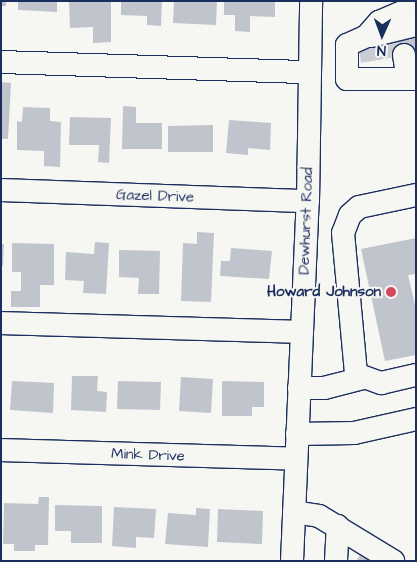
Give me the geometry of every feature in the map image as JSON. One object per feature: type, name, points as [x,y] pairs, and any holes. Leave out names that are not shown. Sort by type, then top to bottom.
[{"type":"street","name":"Dewhurst Road","points":[[292,561],[308,201],[311,1]]},
{"type":"street","points":[[347,79],[347,45],[395,47]]},
{"type":"street","points":[[1,62],[310,75],[347,79],[395,47]]},
{"type":"street","name":"Gazel Drive","points":[[1,190],[308,201]]},
{"type":"street","points":[[416,195],[359,206],[350,215],[344,233],[356,374],[381,383],[416,375]]},
{"type":"street","points":[[1,323],[302,332]]},
{"type":"street","points":[[299,388],[324,388],[363,378]]},
{"type":"street","points":[[297,434],[354,433],[416,419]]},
{"type":"street","name":"Mink Drive","points":[[1,450],[296,459]]},
{"type":"street","points":[[294,512],[319,516],[393,561]]},
{"type":"street","points":[[336,561],[338,526]]},
{"type":"building","points":[[1,1],[6,1],[6,6],[1,6]]},
{"type":"building","points":[[18,1],[57,1],[57,12],[18,10]]},
{"type":"building","points":[[69,1],[111,1],[111,42],[93,43],[93,27],[70,28]]},
{"type":"building","points":[[121,1],[162,1],[161,26],[147,25],[147,16],[121,15]]},
{"type":"building","points":[[174,1],[217,1],[216,25],[173,23]]},
{"type":"building","points":[[224,1],[275,1],[275,17],[250,16],[250,32],[235,31],[235,15],[224,15]]},
{"type":"building","points":[[416,35],[416,53],[366,62],[363,45]]},
{"type":"building","points":[[1,82],[11,83],[8,139],[1,139]]},
{"type":"building","points":[[123,106],[136,107],[136,123],[162,123],[162,149],[122,149]]},
{"type":"building","points":[[23,107],[50,108],[50,121],[61,122],[60,167],[44,166],[44,151],[17,150],[17,121],[22,122]]},
{"type":"building","points":[[70,117],[111,118],[109,163],[98,162],[99,145],[69,145]]},
{"type":"building","points":[[229,120],[271,123],[270,150],[248,148],[248,155],[226,153]]},
{"type":"building","points":[[213,125],[213,152],[168,152],[168,126]]},
{"type":"building","points":[[197,232],[214,233],[211,302],[181,301],[183,243],[197,244]]},
{"type":"building","name":"Howard Johnson","points":[[416,238],[416,274],[408,275],[416,309],[416,355],[385,361],[361,249]]},
{"type":"building","points":[[95,242],[109,243],[106,294],[83,293],[84,281],[65,280],[66,252],[94,254]]},
{"type":"building","points":[[12,243],[54,244],[54,285],[40,285],[40,307],[11,307],[11,291],[21,291],[21,272],[12,272]]},
{"type":"building","points":[[1,244],[4,244],[3,266],[1,266]]},
{"type":"building","points":[[231,248],[272,251],[269,279],[220,276],[221,261],[230,261]]},
{"type":"building","points":[[119,250],[160,251],[159,294],[138,294],[139,278],[119,277]]},
{"type":"building","points":[[72,376],[98,376],[97,391],[107,392],[106,412],[71,410]]},
{"type":"building","points":[[181,377],[213,379],[211,413],[179,411]]},
{"type":"building","points":[[12,381],[54,383],[53,413],[10,410]]},
{"type":"building","points":[[118,381],[161,382],[160,410],[117,409]]},
{"type":"building","points":[[222,381],[264,382],[264,407],[252,407],[252,416],[222,416]]},
{"type":"building","points":[[39,497],[49,497],[48,545],[35,545],[35,551],[14,551],[14,544],[3,544],[4,503],[38,504]]},
{"type":"building","points":[[55,505],[102,506],[102,543],[71,543],[71,531],[55,531]]},
{"type":"building","points":[[114,507],[156,509],[154,538],[136,537],[136,548],[112,546]]},
{"type":"building","points":[[196,508],[210,509],[208,547],[165,544],[168,513],[196,515]]},
{"type":"building","points":[[218,509],[263,511],[262,544],[217,542]]},
{"type":"building","points":[[360,555],[370,561],[356,561]]},
{"type":"tunnel","points":[[386,41],[389,58]]},
{"type":"tunnel","points":[[369,44],[372,61]]},
{"type":"place","name":"Howard Johnson","points":[[391,292]]}]
